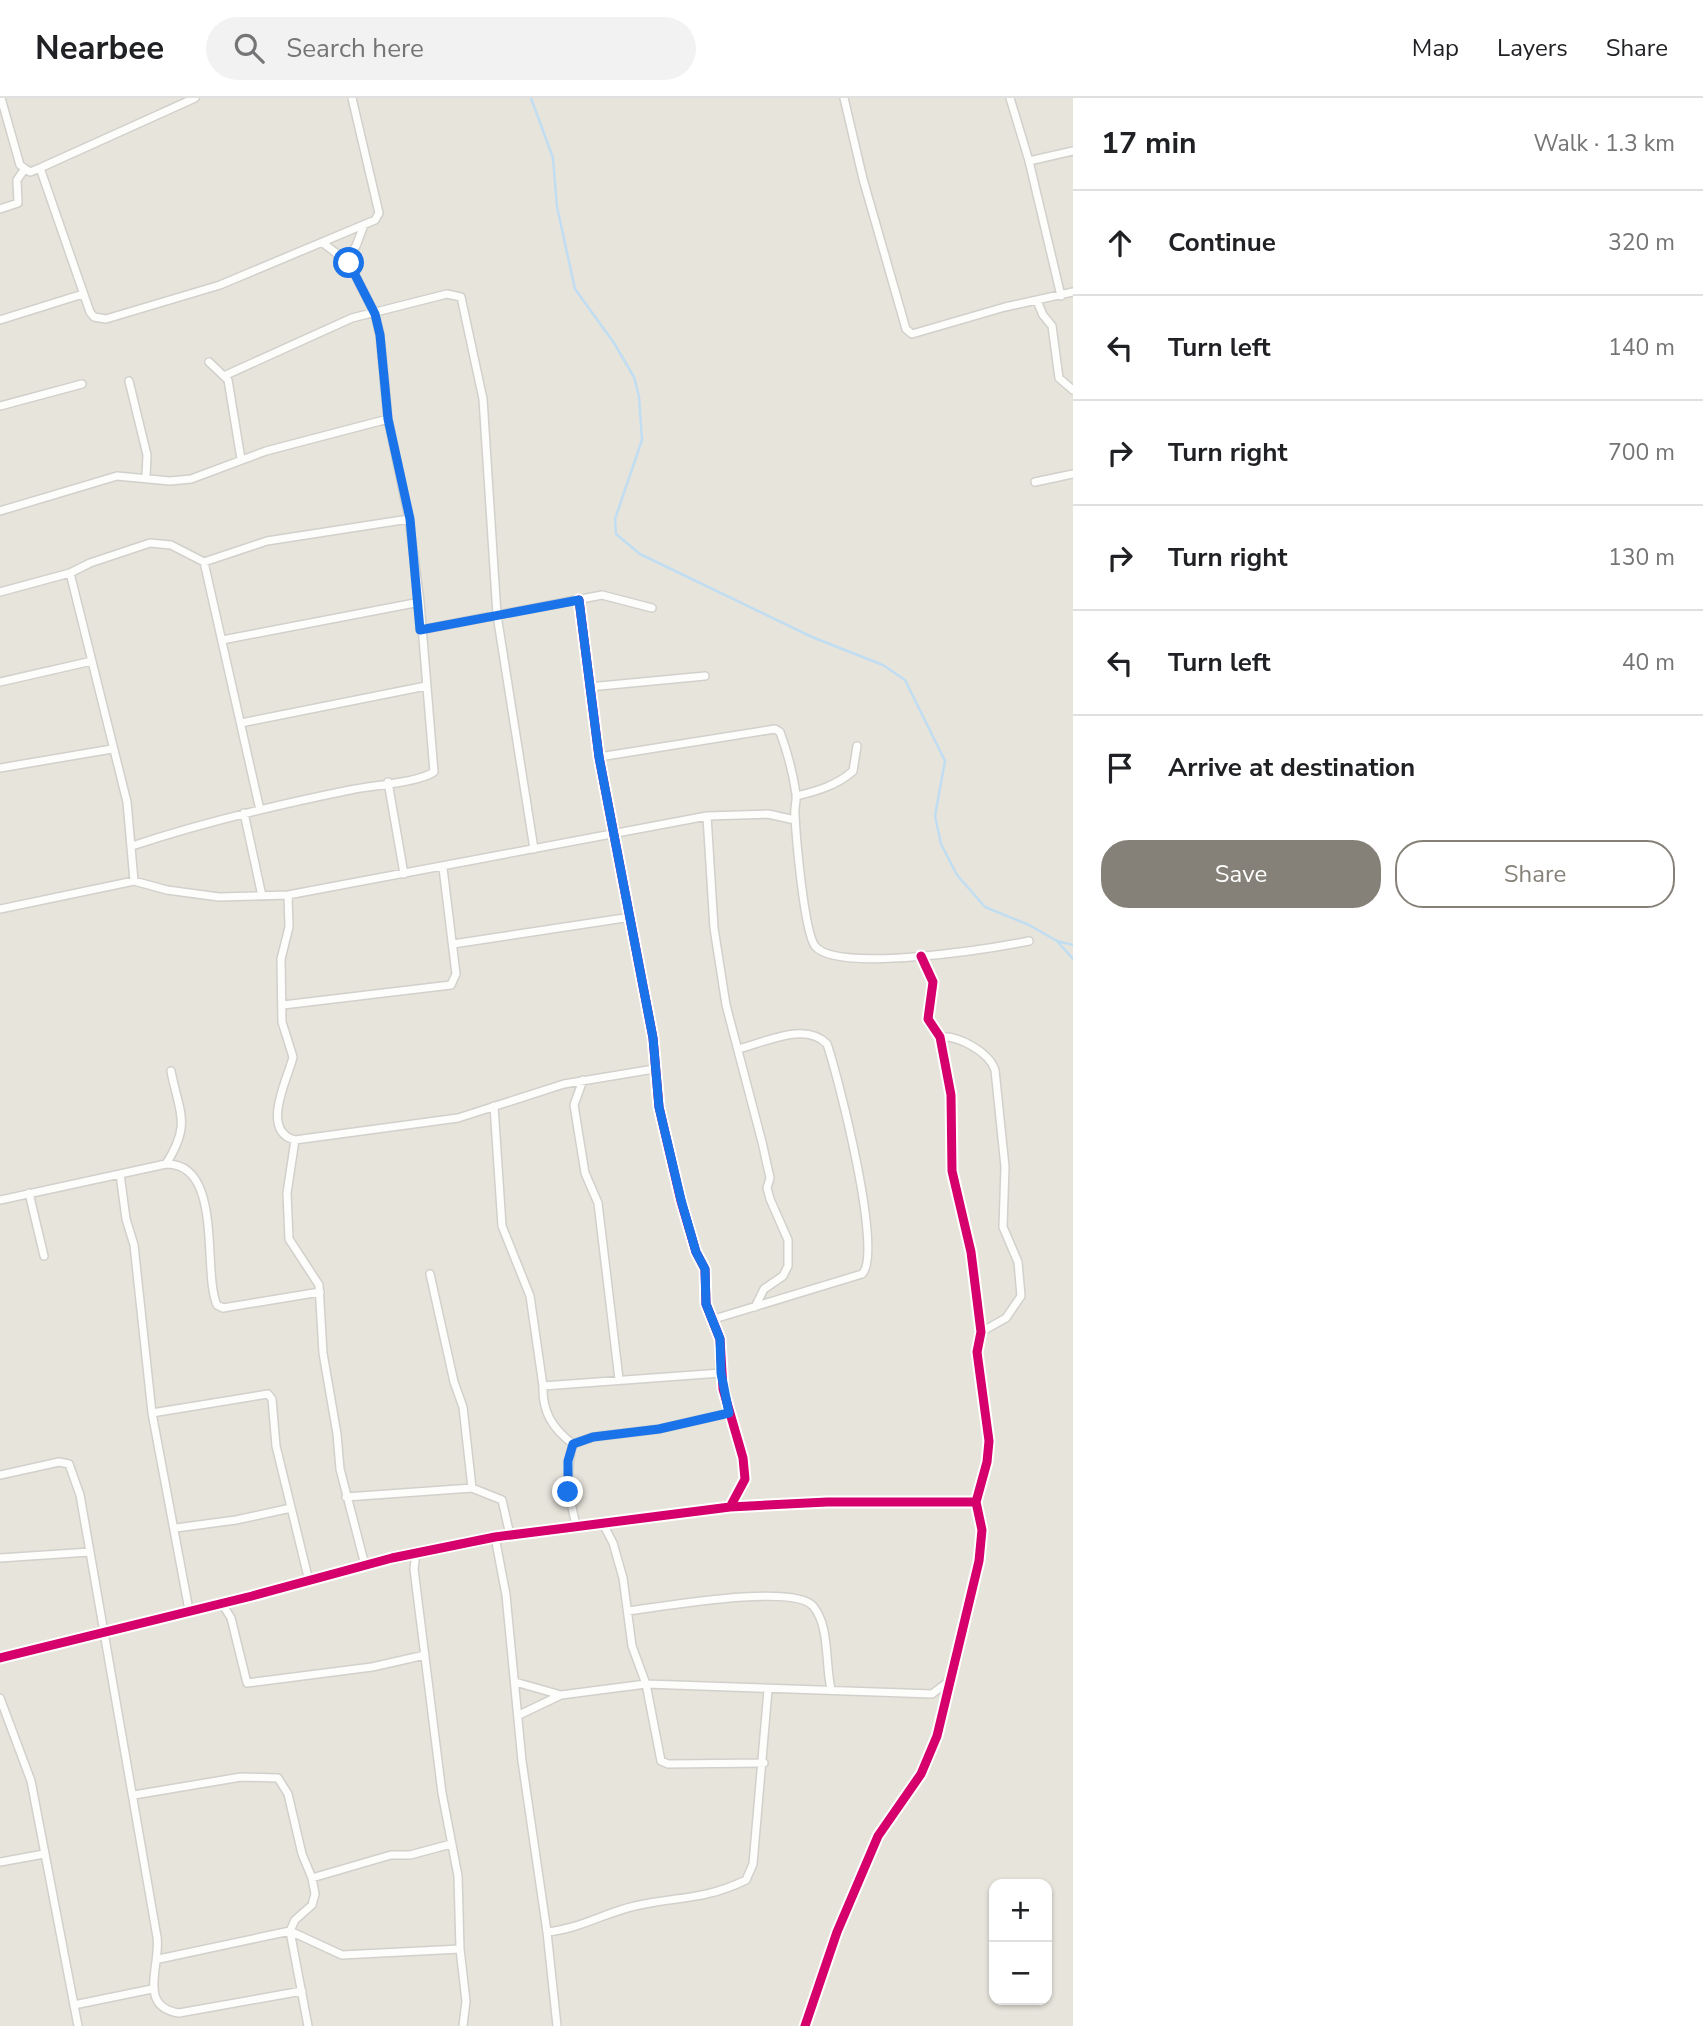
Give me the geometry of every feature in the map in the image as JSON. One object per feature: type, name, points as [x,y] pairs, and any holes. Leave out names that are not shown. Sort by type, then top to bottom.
[{"type":"street","points":[[1,98],[24,170]]},
{"type":"street","points":[[0,209],[18,203],[17,180],[24,170],[40,168],[195,98]]},
{"type":"street","points":[[40,168],[83,294],[94,317],[106,319],[220,285],[375,219],[379,213],[352,98]]},
{"type":"street","points":[[844,98],[863,179],[906,329],[912,334],[935,330],[1005,307],[1073,292]]},
{"type":"street","points":[[1010,98],[1029,161],[1061,296]]},
{"type":"street","points":[[1029,161],[1073,151]]},
{"type":"street","points":[[346,260],[356,246],[364,225]]},
{"type":"street","points":[[132,846],[193,825],[388,782],[425,777],[433,772],[410,519],[388,419],[380,335],[375,314],[346,260],[323,243]]},
{"type":"street","points":[[0,320],[83,294]]},
{"type":"street","points":[[226,375],[352,318],[447,294],[461,297],[483,399],[497,615],[534,849]]},
{"type":"street","points":[[1037,302],[1052,326],[1059,378],[1073,390]]},
{"type":"street","points":[[209,362],[226,375],[241,460]]},
{"type":"street","points":[[129,382],[147,455],[146,477]]},
{"type":"street","points":[[0,406],[82,384]]},
{"type":"street","points":[[0,511],[117,476],[191,479],[241,460],[388,419]]},
{"type":"street","points":[[1035,482],[1073,474]]},
{"type":"street","points":[[0,592],[70,573],[90,563],[150,543],[171,545],[204,562],[267,541],[410,519]]},
{"type":"street","points":[[204,562],[260,810]]},
{"type":"street","points":[[70,573],[127,802],[134,881]]},
{"type":"street","points":[[420,630],[602,595],[652,608]]},
{"type":"street","points":[[579,600],[599,757],[653,1038],[659,1107],[681,1200],[696,1252],[705,1269],[706,1304],[720,1339],[721,1373],[729,1413],[743,1458],[745,1479],[730,1507]]},
{"type":"street","points":[[222,640],[419,602]]},
{"type":"street","points":[[0,682],[92,661]]},
{"type":"street","points":[[589,687],[705,676]]},
{"type":"street","points":[[241,723],[426,686]]},
{"type":"street","points":[[599,757],[775,729],[780,732],[784,741],[796,796],[795,820],[810,934],[816,947],[828,955],[860,958],[960,954],[1029,941]]},
{"type":"street","points":[[796,796],[843,780],[853,771],[857,746]]},
{"type":"street","points":[[0,768],[112,749]]},
{"type":"street","points":[[388,782],[404,874]]},
{"type":"street","points":[[244,813],[262,896]]},
{"type":"street","points":[[0,909],[134,881],[189,894],[288,895],[443,868],[615,831],[707,816],[768,814],[795,820]]},
{"type":"street","points":[[707,816],[714,929],[726,1005],[770,1178],[767,1188],[788,1240],[788,1266],[783,1276],[764,1289],[755,1307]]},
{"type":"street","points":[[283,1005],[451,985],[456,974],[443,868]]},
{"type":"street","points":[[288,895],[289,927],[281,959],[282,1022],[293,1057],[281,1085],[278,1112],[288,1139],[458,1118],[583,1080],[654,1069]]},
{"type":"street","points":[[453,944],[631,918]]},
{"type":"street","points":[[805,2026],[859,1879],[888,1818],[921,1774],[937,1736],[979,1561],[982,1530],[976,1502],[987,1462],[989,1441],[977,1352],[981,1332],[971,1252],[952,1171],[951,1095],[940,1037],[928,1019],[933,982],[921,956]]},
{"type":"street","points":[[714,1319],[863,1274],[868,1269],[871,1254],[862,1189],[827,1044],[811,1034],[794,1033],[738,1049]]},
{"type":"street","points":[[940,1037],[956,1037],[987,1057],[995,1070],[1005,1167],[1003,1227],[1018,1262],[1021,1296],[1006,1318],[981,1332]]},
{"type":"street","points":[[166,1164],[180,1141],[182,1115],[171,1071]]},
{"type":"street","points":[[583,1080],[574,1105],[585,1173],[598,1203],[618,1379]]},
{"type":"street","points":[[494,1106],[502,1226],[530,1296],[543,1386],[542,1400],[551,1423],[573,1444]]},
{"type":"street","points":[[295,1140],[287,1193],[289,1239],[295,1252],[305,1261],[315,1277],[320,1292],[323,1353],[346,1497],[365,1565]]},
{"type":"street","points":[[0,1200],[166,1164],[180,1164],[189,1171],[198,1187],[212,1247],[217,1305],[223,1308],[320,1292]]},
{"type":"street","points":[[120,1174],[126,1219],[134,1245],[152,1413],[176,1528],[189,1610]]},
{"type":"street","points":[[29,1194],[44,1256]]},
{"type":"street","points":[[430,1275],[454,1382],[463,1407],[472,1488]]},
{"type":"street","points":[[543,1386],[721,1373]]},
{"type":"street","points":[[152,1413],[268,1394],[272,1399],[278,1436],[276,1447],[309,1581]]},
{"type":"street","points":[[573,1444],[593,1437],[659,1429],[729,1413]]},
{"type":"street","points":[[573,1444],[568,1461],[568,1492],[576,1525]]},
{"type":"street","points":[[0,1475],[59,1462],[69,1464],[80,1495],[134,1795],[159,1959],[152,1989],[159,2004],[170,2012],[179,2013],[302,1990]]},
{"type":"street","points":[[346,1497],[472,1488],[502,1500],[510,1535]]},
{"type":"street","points":[[0,1658],[416,1552],[495,1537],[730,1507],[827,1502],[976,1502]]},
{"type":"street","points":[[176,1528],[236,1520],[290,1508]]},
{"type":"street","points":[[602,1522],[613,1543],[628,1611],[632,1646],[646,1684],[661,1762],[764,1763]]},
{"type":"street","points":[[495,1537],[506,1595],[557,2026]]},
{"type":"street","points":[[0,1558],[90,1552]]},
{"type":"street","points":[[416,1552],[414,1569],[425,1655],[451,1844],[458,1876],[460,1949],[466,2001],[463,2026]]},
{"type":"street","points":[[628,1611],[718,1598],[792,1596],[806,1600],[814,1608],[822,1625],[831,1689]]},
{"type":"street","points":[[222,1602],[231,1618],[247,1684],[372,1667],[425,1655]]},
{"type":"street","points":[[515,1682],[561,1695]]},
{"type":"street","points":[[519,1715],[561,1695],[646,1684],[932,1694],[948,1682]]},
{"type":"street","points":[[547,1933],[578,1928],[638,1905],[699,1898],[746,1880],[753,1864],[764,1763],[768,1689]]},
{"type":"street","points":[[932,1694],[943,1706]]},
{"type":"street","points":[[0,1698],[28,1768],[78,2026]]},
{"type":"street","points":[[134,1795],[241,1777],[278,1778],[288,1794],[302,1854],[315,1894],[312,1905],[295,1920],[290,1931],[308,2026]]},
{"type":"street","points":[[312,1878],[391,1855],[410,1855],[451,1844]]},
{"type":"street","points":[[0,1862],[44,1854]]},
{"type":"street","points":[[159,1959],[290,1931],[342,1955],[460,1949]]},
{"type":"street","points":[[74,2005],[152,1989]]},
{"type":"shaded area","points":[[0,98],[1073,98],[1073,2026],[0,2026]]},
{"type":"waterway","points":[[531,98],[553,158],[557,207],[575,289],[614,343],[634,377],[639,397],[642,440],[615,519],[616,534],[640,554],[812,637],[883,665],[905,680],[945,761],[935,816],[941,844],[957,875],[985,907],[1029,925],[1057,941],[1073,959]]},
{"type":"waterway","points":[[1057,941],[1073,945]]},
{"type":"cycle path","points":[[579,600],[599,757],[653,1038],[659,1107],[681,1201],[696,1252],[705,1269],[706,1304],[720,1339],[723,1389],[743,1458],[745,1479],[730,1507]]},
{"type":"cycle path","points":[[805,2026],[837,1932],[878,1836],[921,1774],[937,1736],[979,1561],[982,1530],[976,1502],[987,1462],[989,1441],[977,1352],[981,1332],[971,1252],[952,1171],[951,1095],[940,1037],[928,1019],[933,982],[921,956]]},
{"type":"cycle path","points":[[0,1658],[252,1596],[392,1558],[495,1537],[730,1507],[827,1502],[976,1502]]},
{"type":"route","points":[[349,263],[375,314],[380,335],[380,358],[388,419],[410,519],[420,630],[579,600],[599,757],[653,1038],[659,1107],[681,1200],[696,1252],[705,1269],[706,1304],[720,1339],[721,1373],[729,1413],[659,1429],[593,1437],[573,1444],[568,1461],[568,1492]]}]
